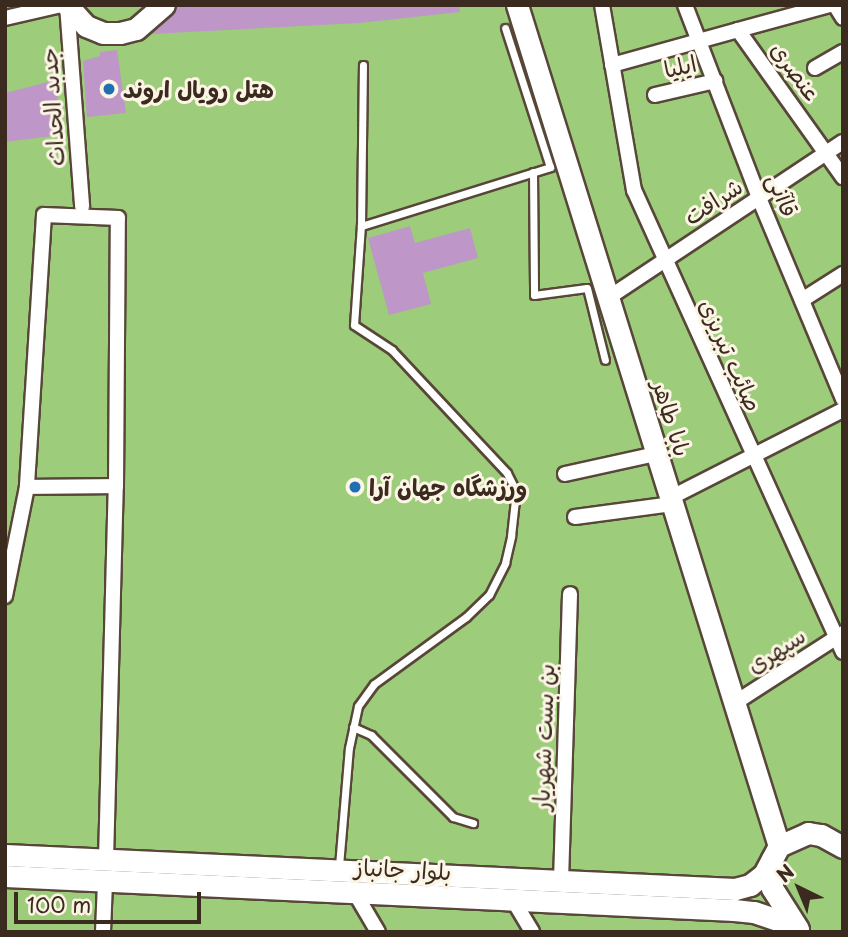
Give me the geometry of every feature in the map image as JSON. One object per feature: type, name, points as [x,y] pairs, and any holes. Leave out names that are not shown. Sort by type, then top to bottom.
[{"type":"main road","points":[[65,5],[86,26],[103,33],[136,29],[164,5]]},
{"type":"main road","name":"بابا طاهر","points":[[517,5],[733,704],[776,853],[772,888],[798,929]]},
{"type":"main road","points":[[776,853],[808,833],[821,835],[843,847]]},
{"type":"main road","name":"بلوار جانباز","points":[[5,855],[735,889],[750,885],[764,874],[776,853]]},
{"type":"main road","points":[[105,882],[106,860]]},
{"type":"main road","name":"بلوار جانباز","points":[[5,877],[754,912],[798,929]]},
{"type":"street","points":[[5,18],[65,5]]},
{"type":"street","name":"جدبد الحداث","points":[[65,5],[82,206]]},
{"type":"street","name":"صائب تبریزی","points":[[602,5],[634,190],[752,456],[839,636],[843,652]]},
{"type":"street","name":"قاآنی","points":[[685,5],[759,198],[843,399]]},
{"type":"street","points":[[612,65],[832,5],[843,18]]},
{"type":"street","name":"عنصری","points":[[738,30],[843,177]]},
{"type":"street","points":[[815,68],[843,52]]},
{"type":"street","name":"ایلیا","points":[[655,95],[715,81]]},
{"type":"street","name":"شرافت","points":[[608,298],[843,142]]},
{"type":"street","points":[[5,596],[27,487],[44,215],[118,218],[116,486],[106,860]]},
{"type":"street","points":[[802,300],[843,274]]},
{"type":"street","points":[[575,517],[671,501],[843,410]]},
{"type":"street","points":[[565,474],[656,454]]},
{"type":"street","points":[[27,487],[116,486]]},
{"type":"street","name":"بن بست شهریار","points":[[561,881],[570,594]]},
{"type":"street","name":"سپهری","points":[[733,704],[839,636]]},
{"type":"street","points":[[103,932],[105,882]]},
{"type":"street","points":[[355,893],[378,932]]},
{"type":"street","points":[[513,900],[532,932]]},
{"type":"lane","points":[[361,226],[550,167],[505,28]]},
{"type":"lane","points":[[338,871],[342,807],[358,706],[374,684],[466,617],[489,595],[505,563],[516,491],[507,473],[392,350],[354,325],[361,226],[363,65]]},
{"type":"lane","points":[[533,172],[534,295],[587,288],[605,360]]},
{"type":"lane","points":[[353,727],[371,735],[453,817],[473,823]]},
{"type":"green space","points":[[5,5],[843,5],[843,932],[5,932]]},
{"type":"building","points":[[177,5],[459,5],[460,12],[359,23],[151,34],[173,15]]},
{"type":"building","points":[[117,50],[126,113],[87,117],[83,61],[100,56],[100,52]]},
{"type":"building","points":[[56,80],[61,135],[5,142],[5,93]]},
{"type":"building","points":[[410,226],[415,243],[470,228],[478,258],[423,273],[431,304],[389,315],[368,238]]},
{"type":"place","name":"هتل رویال اروند","points":[[109,89]]},
{"type":"place","name":"ورزشگاه جهان آرا","points":[[355,487]]}]
